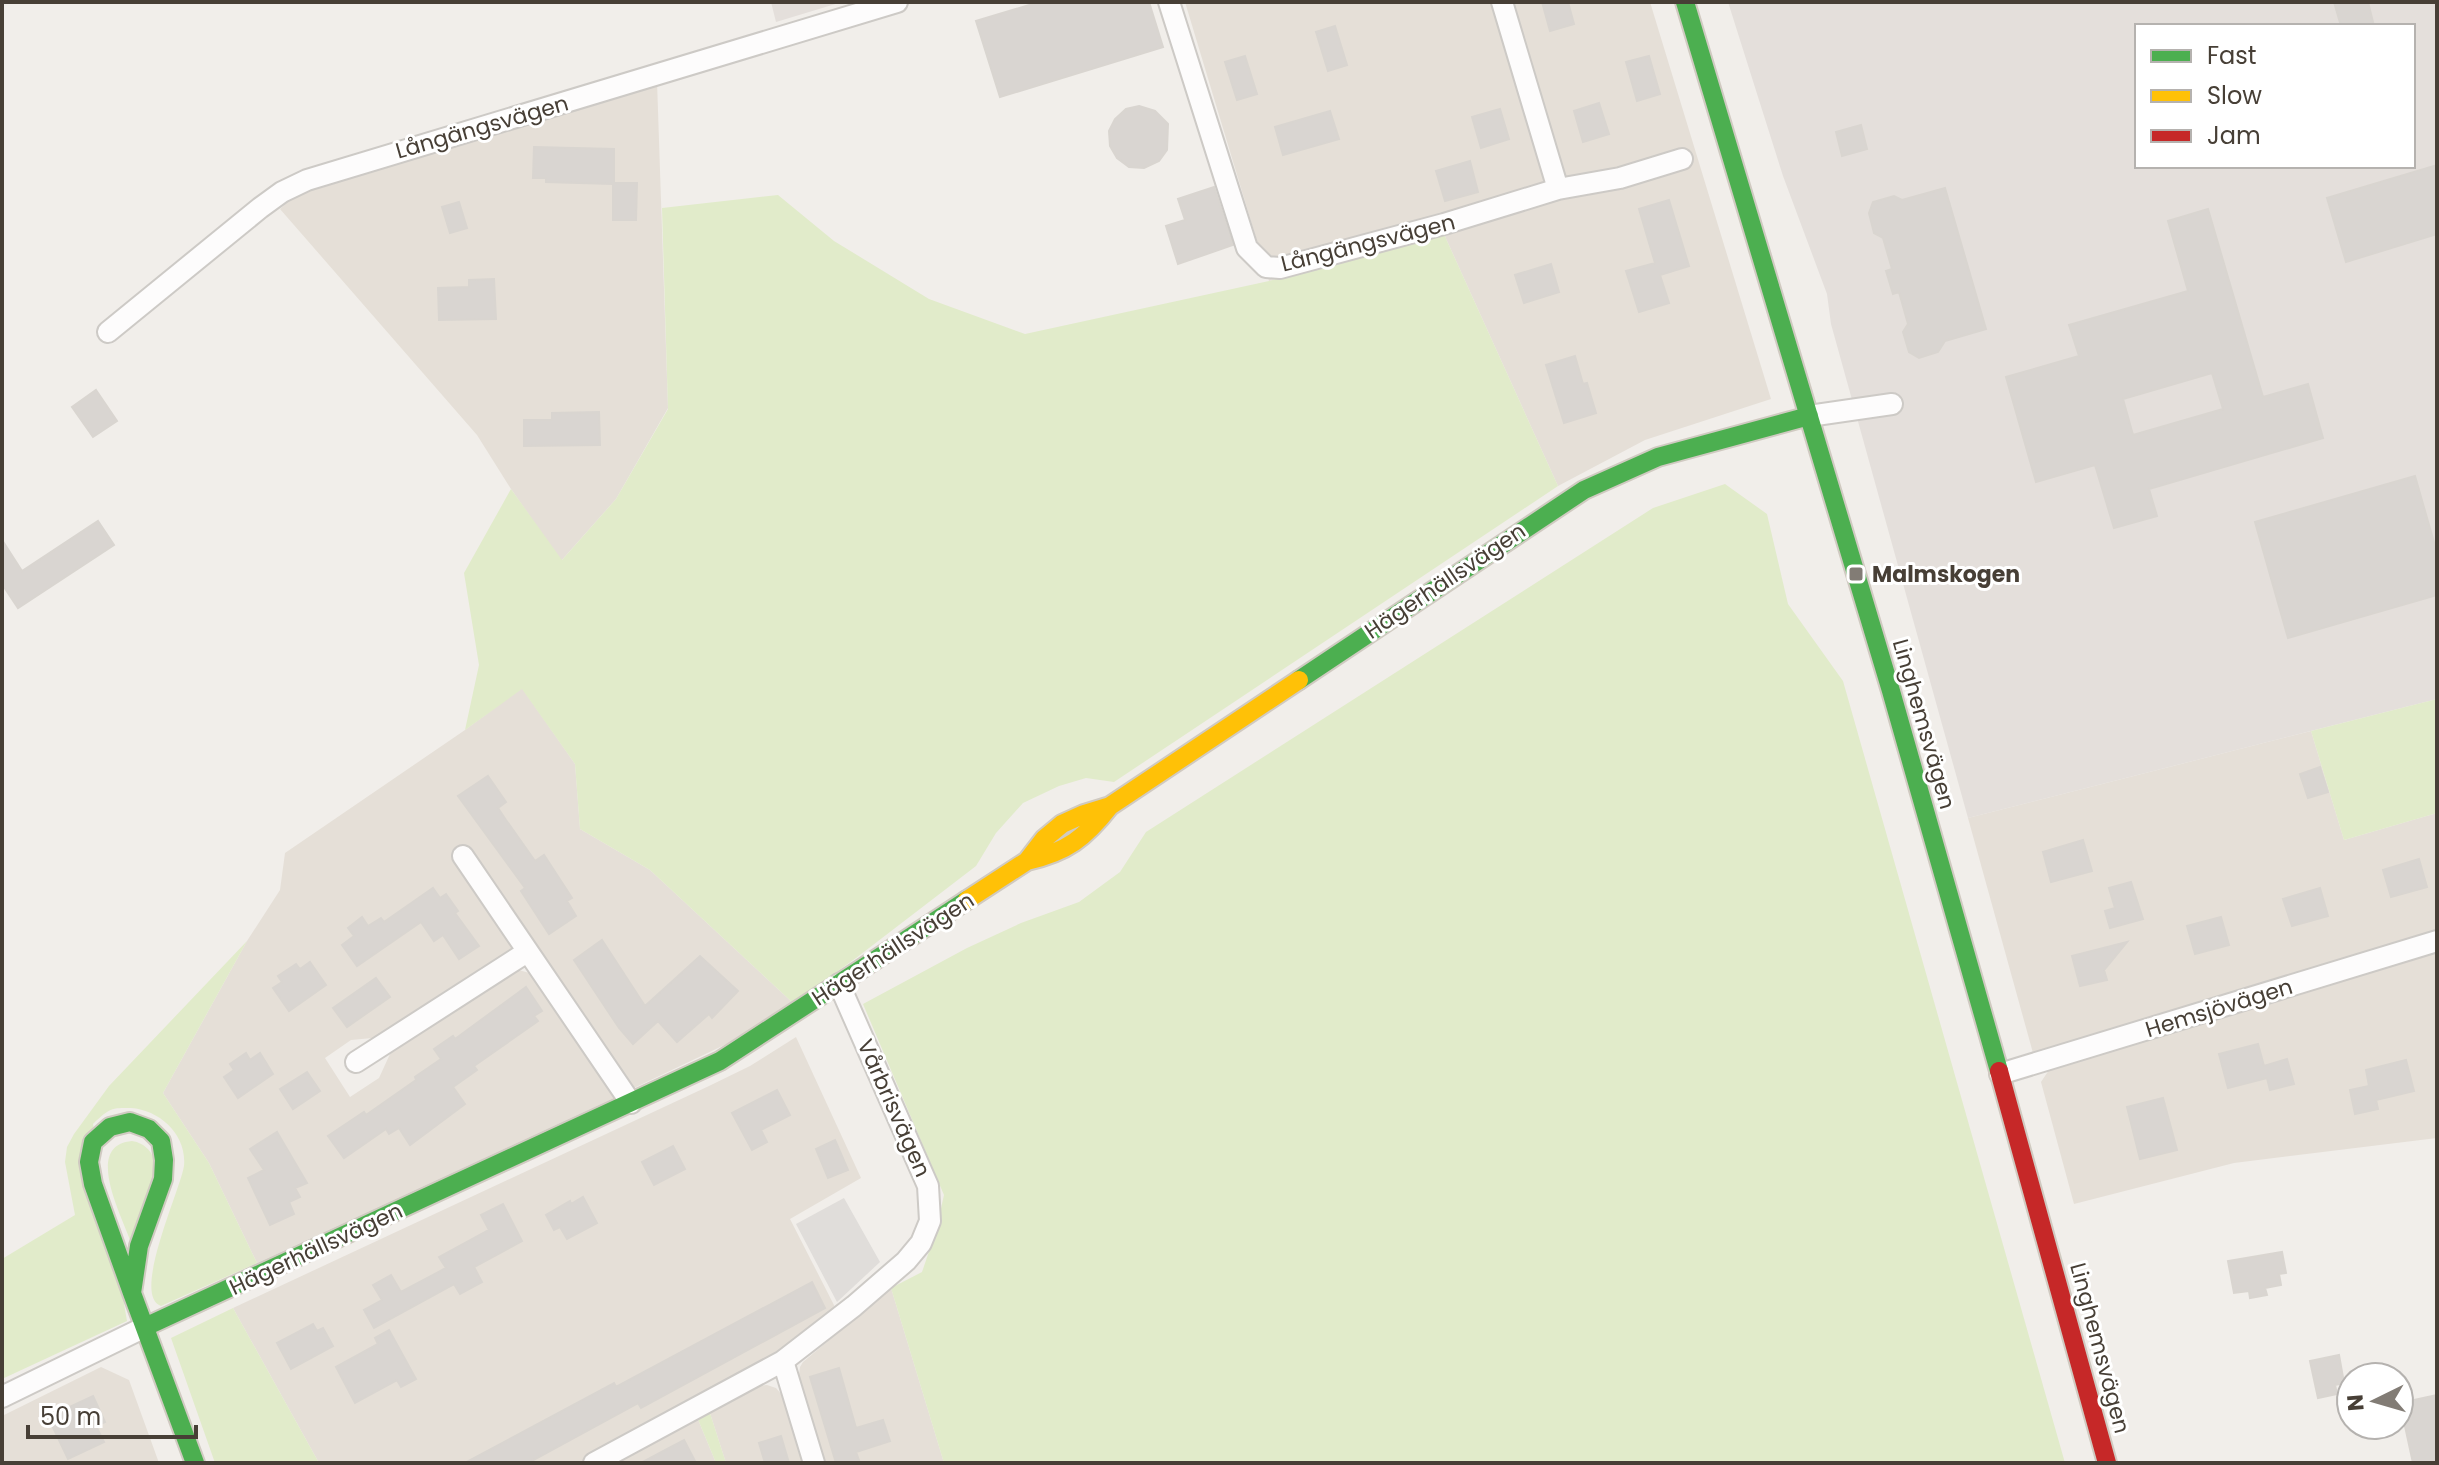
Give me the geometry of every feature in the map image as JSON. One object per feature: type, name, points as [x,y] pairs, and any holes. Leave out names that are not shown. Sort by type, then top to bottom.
[{"type":"street","name":"Långängsvägen","points":[[108,332],[260,208],[307,180],[897,2]]},
{"type":"street","name":"Långängsvägen","points":[[1169,2],[1247,248],[1266,267],[1280,268],[1558,189],[1620,178],[1682,159]]},
{"type":"street","points":[[1502,2],[1558,189]]},
{"type":"street","name":"Linghemsvägen","points":[[1685,2],[2000,1074],[2107,1463]]},
{"type":"street","points":[[1809,416],[1892,404]]},
{"type":"street","name":"Hägerhällsvägen","points":[[2,1397],[145,1327],[720,1061],[1027,861],[1056,855],[1092,831],[1110,806],[1584,490],[1658,457],[1809,416]]},
{"type":"street","points":[[463,856],[631,1103]]},
{"type":"street","name":"Hemsjövägen","points":[[2000,1074],[2437,941]]},
{"type":"street","points":[[356,1062],[527,952]]},
{"type":"street","name":"Vårbrisvägen","points":[[594,1463],[783,1361],[854,1306],[906,1261],[921,1243],[930,1221],[928,1186],[839,984]]},
{"type":"street","points":[[132,1293],[139,1246],[163,1179],[164,1160],[161,1141],[149,1129],[130,1122],[110,1127],[93,1142],[89,1162],[93,1184],[132,1293],[195,1463]]},
{"type":"street","points":[[783,1361],[814,1463]]},
{"type":"shaded area","points":[[771,2],[842,2],[776,22]]},
{"type":"shaded area","points":[[1185,2],[1650,2],[1771,399],[1645,440],[1558,486],[1443,232],[1269,281]]},
{"type":"shaded area","points":[[1728,2],[2437,2],[2437,699],[1968,818],[1831,324],[1827,294],[1783,176]]},
{"type":"shaded area","points":[[657,81],[668,408],[616,499],[561,561],[477,435],[280,209],[300,191]]},
{"type":"shaded area","points":[[522,688],[575,764],[580,829],[650,870],[793,1003],[737,1039],[634,1088],[466,850],[453,860],[513,949],[383,1037],[351,1040],[325,1058],[350,1097],[379,1078],[390,1054],[515,969],[533,974],[616,1097],[257,1263],[209,1163],[163,1093],[247,941],[280,890],[285,853]]},
{"type":"shaded area","points":[[2311,731],[2344,840],[2437,813],[2437,934],[2033,1053],[1968,818]]},
{"type":"shaded area","points":[[2437,950],[2437,1138],[2234,1163],[2074,1204],[2041,1082],[2049,1070]]},
{"type":"shaded area","points":[[796,1037],[861,1178],[790,1219],[836,1309],[783,1351],[578,1463],[319,1463],[233,1308],[709,1086],[750,1066]]},
{"type":"shaded area","points":[[844,1198],[880,1262],[837,1302],[796,1224]]},
{"type":"shaded area","points":[[891,1288],[944,1463],[823,1463],[798,1382],[800,1367]]},
{"type":"shaded area","points":[[101,1367],[129,1380],[159,1463],[2,1463],[2,1416]]},
{"type":"shaded area","points":[[757,1386],[776,1388],[787,1401],[806,1463],[726,1463],[709,1410]]},
{"type":"shaded area","points":[[697,1417],[716,1463],[612,1463]]},
{"type":"green space","points":[[778,195],[834,241],[929,299],[1025,334],[1269,281],[1443,232],[1558,486],[1114,782],[1086,778],[1059,786],[1023,803],[996,833],[976,866],[793,1003],[650,870],[580,829],[575,764],[522,689],[465,730],[479,665],[464,573],[511,489],[562,560],[616,499],[668,409],[662,208]]},
{"type":"green space","points":[[1725,484],[1767,514],[1788,604],[1843,681],[2065,1463],[944,1463],[891,1288],[922,1272],[944,1195],[863,1004],[967,948],[1021,923],[1079,902],[1120,872],[1146,832],[1653,508]]},
{"type":"green space","points":[[2437,699],[2437,813],[2344,840],[2311,731]]},
{"type":"green space","points":[[247,941],[163,1093],[209,1163],[257,1263],[161,1306],[153,1298],[151,1283],[154,1264],[181,1179],[184,1155],[176,1135],[161,1119],[131,1108],[109,1110],[93,1124],[127,1321],[2,1379],[2,1259],[75,1215],[65,1162],[67,1147],[74,1134],[109,1086]]},
{"type":"green space","points":[[132,1141],[148,1150],[155,1167],[130,1240],[114,1198],[108,1167],[110,1154],[118,1145]]},
{"type":"green space","points":[[233,1308],[319,1463],[215,1463],[171,1338]]},
{"type":"green space","points":[[709,1410],[726,1463],[716,1463],[697,1417]]},
{"type":"building","points":[[1039,2],[1149,2],[1163,47],[1000,97],[976,21]]},
{"type":"building","points":[[1542,2],[1568,2],[1574,24],[1550,31]]},
{"type":"building","points":[[2334,2],[2368,2],[2374,24],[2340,24]]},
{"type":"building","points":[[1335,26],[1347,65],[1328,71],[1316,32]]},
{"type":"building","points":[[1245,56],[1257,94],[1237,100],[1225,62]]},
{"type":"building","points":[[1649,56],[1660,94],[1637,101],[1626,62]]},
{"type":"building","points":[[1599,103],[1609,134],[1583,142],[1574,111]]},
{"type":"building","points":[[1139,106],[1155,111],[1168,124],[1167,150],[1159,161],[1144,168],[1129,167],[1117,158],[1110,146],[1109,131],[1115,119],[1126,109]]},
{"type":"building","points":[[1500,109],[1509,139],[1481,148],[1472,117]]},
{"type":"building","points":[[1330,111],[1339,139],[1283,155],[1275,127]]},
{"type":"building","points":[[1861,125],[1867,149],[1842,156],[1836,132]]},
{"type":"building","points":[[534,147],[614,149],[614,183],[637,183],[636,220],[613,220],[613,184],[546,182],[546,178],[533,178]]},
{"type":"building","points":[[1470,161],[1478,192],[1445,201],[1436,171]]},
{"type":"building","points":[[2437,165],[2437,234],[2346,262],[2327,198]]},
{"type":"building","points":[[1214,187],[1233,245],[1178,264],[1166,226],[1185,220],[1178,199]]},
{"type":"building","points":[[1945,188],[1986,329],[1945,341],[1938,352],[1919,358],[1909,352],[1903,332],[1908,324],[1899,292],[1893,294],[1886,271],[1892,269],[1883,238],[1874,233],[1869,213],[1873,202],[1894,196],[1902,200]]},
{"type":"building","points":[[1669,200],[1689,266],[1660,275],[1669,303],[1639,312],[1626,271],[1655,263],[1639,209]]},
{"type":"building","points":[[459,202],[467,228],[450,233],[442,207]]},
{"type":"building","points":[[2208,209],[2263,397],[2308,384],[2323,438],[2149,489],[2157,516],[2114,528],[2095,465],[2036,482],[2006,377],[2079,356],[2069,325],[2188,291],[2168,221]],"holes":[[[2212,373],[2223,409],[2133,435],[2123,399]]]},
{"type":"building","points":[[1551,264],[1559,292],[1524,303],[1515,275]]},
{"type":"building","points":[[494,279],[496,319],[439,320],[438,288],[469,287],[469,280]]},
{"type":"building","points":[[1575,356],[1596,413],[1564,423],[1546,365]]},
{"type":"building","points":[[96,390],[117,421],[93,437],[72,407]]},
{"type":"building","points":[[599,412],[600,445],[524,446],[524,420],[552,420],[552,413]]},
{"type":"building","points":[[2415,476],[2437,553],[2437,595],[2288,638],[2255,522]]},
{"type":"building","points":[[98,521],[114,545],[18,608],[2,584],[2,540],[22,571]]},
{"type":"building","points":[[2320,767],[2328,792],[2308,798],[2300,774]]},
{"type":"building","points":[[488,776],[506,802],[498,808],[506,820],[535,861],[544,855],[572,898],[567,901],[576,916],[549,934],[521,891],[525,888],[458,796]]},
{"type":"building","points":[[2083,840],[2092,871],[2051,882],[2043,852]]},
{"type":"building","points":[[2419,859],[2427,887],[2391,897],[2383,870]]},
{"type":"building","points":[[2131,882],[2143,919],[2110,928],[2105,911],[2115,908],[2109,888]]},
{"type":"building","points":[[433,888],[440,898],[446,894],[458,911],[455,913],[479,946],[459,959],[443,935],[434,941],[421,922],[357,966],[342,945],[354,936],[348,928],[362,917],[368,926],[381,918],[384,922]]},
{"type":"building","points":[[2320,888],[2328,916],[2292,926],[2283,899]]},
{"type":"building","points":[[2221,917],[2229,945],[2195,954],[2187,926]]},
{"type":"building","points":[[602,940],[645,1006],[700,956],[738,991],[712,1018],[709,1014],[677,1042],[658,1021],[633,1044],[574,960]]},
{"type":"building","points":[[2127,942],[2104,970],[2107,980],[2080,986],[2072,956]]},
{"type":"building","points":[[310,962],[326,985],[289,1011],[273,988],[282,982],[278,976],[296,964],[300,969]]},
{"type":"building","points":[[376,978],[390,997],[347,1027],[333,1008]]},
{"type":"building","points":[[526,987],[542,1011],[534,1016],[538,1021],[474,1066],[477,1070],[453,1087],[465,1104],[410,1145],[399,1128],[389,1134],[386,1129],[344,1158],[328,1136],[364,1112],[366,1115],[416,1080],[415,1077],[441,1059],[434,1049],[453,1036],[455,1039]]},
{"type":"building","points":[[2258,1044],[2264,1066],[2287,1059],[2294,1084],[2270,1090],[2267,1078],[2228,1088],[2219,1054]]},
{"type":"building","points":[[246,1053],[250,1060],[260,1053],[273,1074],[238,1098],[224,1077],[234,1070],[230,1064]]},
{"type":"building","points":[[2406,1060],[2414,1091],[2376,1100],[2378,1109],[2355,1114],[2350,1090],[2369,1086],[2366,1070]]},
{"type":"building","points":[[307,1072],[320,1091],[293,1109],[280,1089]]},
{"type":"building","points":[[777,1090],[790,1115],[761,1130],[767,1142],[752,1150],[732,1113]]},
{"type":"building","points":[[2163,1098],[2177,1150],[2140,1159],[2127,1107]]},
{"type":"building","points":[[277,1132],[307,1183],[295,1188],[300,1197],[289,1202],[294,1214],[270,1225],[248,1178],[264,1170],[250,1149]]},
{"type":"building","points":[[835,1140],[848,1170],[828,1178],[816,1149]]},
{"type":"building","points":[[673,1146],[685,1169],[654,1185],[642,1162]]},
{"type":"building","points":[[583,1197],[597,1223],[567,1239],[560,1227],[554,1230],[546,1215]]},
{"type":"building","points":[[503,1204],[522,1241],[474,1267],[482,1282],[460,1294],[454,1284],[374,1328],[364,1310],[382,1300],[373,1285],[391,1275],[401,1292],[446,1268],[439,1257],[489,1230],[481,1215]]},
{"type":"building","points":[[2282,1252],[2286,1273],[2279,1274],[2281,1285],[2265,1288],[2267,1295],[2250,1298],[2249,1291],[2234,1293],[2228,1261]]},
{"type":"building","points":[[812,1282],[825,1308],[641,1408],[638,1403],[528,1463],[465,1463],[614,1383],[616,1387]]},
{"type":"building","points":[[313,1324],[317,1331],[323,1328],[333,1346],[291,1369],[277,1343]]},
{"type":"building","points":[[389,1330],[416,1379],[401,1387],[397,1380],[355,1403],[336,1367],[378,1344],[375,1338]]},
{"type":"building","points":[[2339,1355],[2340,1361],[2335,1361],[2335,1394],[2318,1398],[2310,1361]]},
{"type":"building","points":[[839,1368],[856,1428],[883,1420],[890,1441],[856,1452],[860,1463],[836,1463],[810,1377]]},
{"type":"building","points":[[2437,1395],[2437,1463],[2413,1463],[2408,1441],[2415,1441],[2415,1400]]},
{"type":"building","points":[[93,1396],[105,1422],[96,1426],[104,1442],[68,1459],[48,1417]]},
{"type":"building","points":[[781,1436],[789,1463],[765,1463],[759,1443]]},
{"type":"building","points":[[684,1440],[696,1463],[641,1463],[671,1447]]},
{"type":"traffic: fast","points":[[1685,2],[1891,691],[1999,1071]]},
{"type":"traffic: fast","points":[[1299,680],[1584,490],[1658,457],[1809,416]]},
{"type":"traffic: fast","points":[[145,1327],[720,1061],[967,900]]},
{"type":"traffic: fast","points":[[132,1293],[139,1246],[163,1179],[164,1160],[161,1141],[149,1129],[130,1122],[110,1127],[93,1142],[89,1162],[93,1184],[132,1293],[195,1463]]},
{"type":"traffic: slow","points":[[1027,861],[1074,842],[1110,806],[1299,680]]},
{"type":"traffic: slow","points":[[967,900],[1027,861],[1044,839],[1062,824],[1110,806]]},
{"type":"traffic: jam","points":[[1999,1071],[2107,1463]]},
{"type":"place","name":"Malmskogen","points":[[1856,574]]}]
